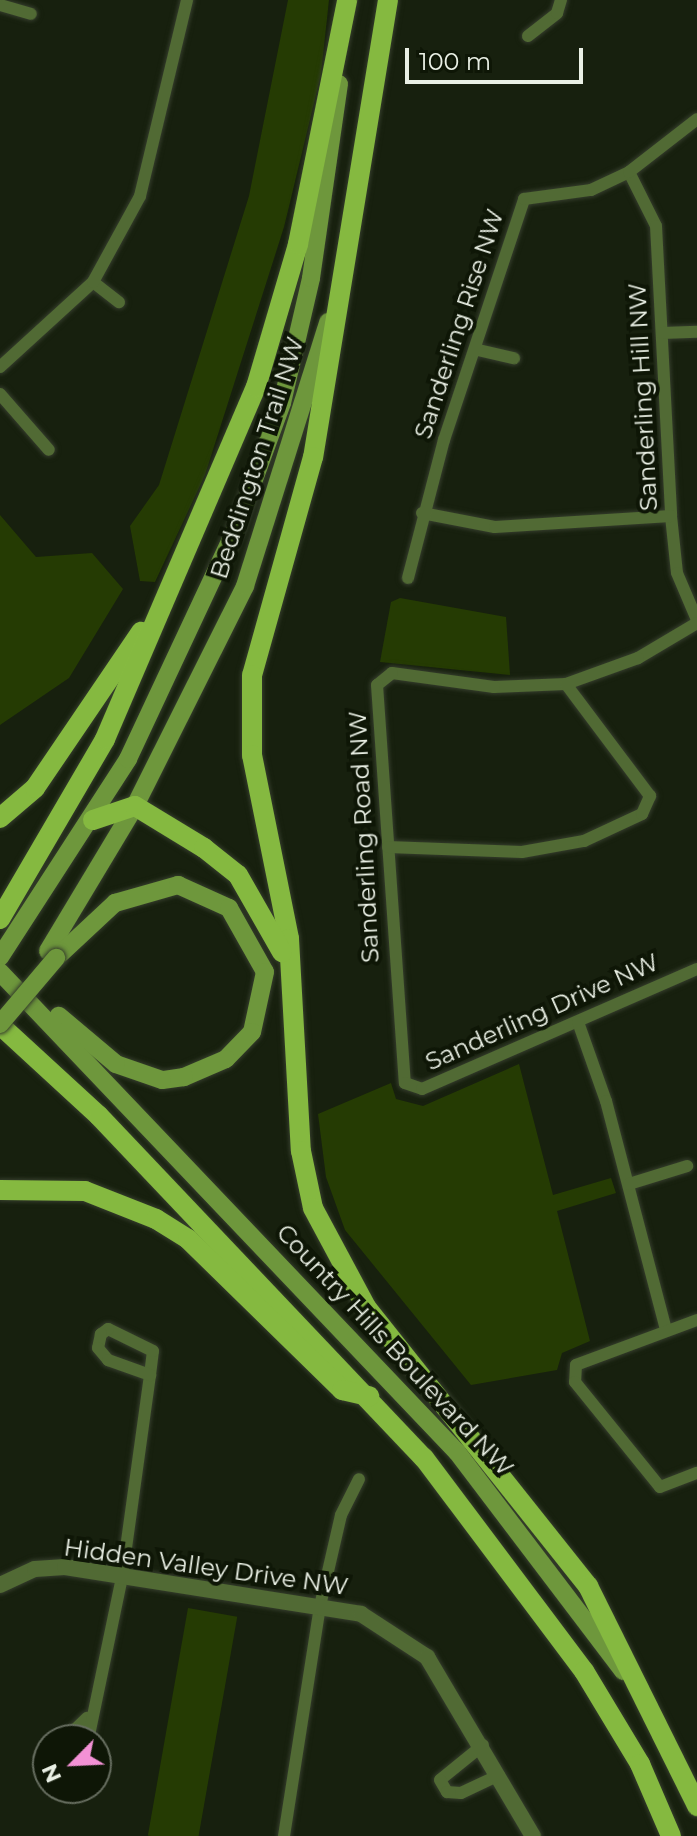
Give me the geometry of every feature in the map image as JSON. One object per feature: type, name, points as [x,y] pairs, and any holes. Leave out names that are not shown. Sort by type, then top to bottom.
[{"type":"main road","points":[[4,913],[105,739],[197,535],[256,387],[298,244],[349,0]]},
{"type":"main road","name":"Beddington Trail NW","points":[[0,957],[93,820],[195,627],[282,403],[311,278],[349,0]]},
{"type":"main road","name":"Beddington Trail NW","points":[[0,1017],[52,955],[135,806],[261,545],[349,251],[388,0]]},
{"type":"main road","points":[[349,251],[313,457],[252,675],[252,755],[289,939],[301,1151],[313,1208],[366,1307],[588,1586],[644,1695]]},
{"type":"main road","points":[[0,818],[35,788],[96,705],[197,535]]},
{"type":"main road","points":[[93,820],[135,806],[238,875],[280,940],[293,999]]},
{"type":"main road","points":[[4,976],[41,999],[105,1057],[162,1080],[226,1059],[261,1013],[258,951],[229,908],[195,889],[158,886],[115,903],[52,955],[0,1025],[99,1116]]},
{"type":"main road","name":"Country Hills Boulevard NW","points":[[4,976],[406,1395],[517,1522],[644,1695],[697,1806]]},
{"type":"main road","name":"Country Hills Boulevard NW","points":[[0,1010],[369,1396],[537,1602],[640,1764],[671,1836]]},
{"type":"main road","points":[[0,1190],[85,1191],[156,1219],[188,1239],[342,1390],[369,1396]]},
{"type":"street","points":[[0,367],[93,282],[140,196],[187,0]]},
{"type":"street","points":[[528,36],[557,13],[561,0]]},
{"type":"street","points":[[0,5],[31,14]]},
{"type":"street","name":"Sanderling Rise NW","points":[[408,578],[422,513],[478,350],[524,199],[591,190],[629,172],[697,119]]},
{"type":"street","name":"Sanderling Hill NW","points":[[629,172],[656,226],[671,516],[677,573],[697,622]]},
{"type":"street","points":[[93,282],[119,302]]},
{"type":"street","points":[[662,333],[697,332]]},
{"type":"street","points":[[478,350],[514,358]]},
{"type":"street","points":[[0,394],[49,450]]},
{"type":"street","points":[[422,513],[495,527],[671,516]]},
{"type":"street","name":"Sanderling Road NW","points":[[405,1083],[377,685],[392,673],[494,687],[566,684],[638,658],[697,622]]},
{"type":"street","points":[[388,847],[522,852],[584,841],[642,814],[650,796],[566,684]]},
{"type":"street","name":"Sanderling Drive NW","points":[[405,1083],[422,1089],[697,969]]},
{"type":"street","points":[[578,1022],[629,1184],[666,1330]]},
{"type":"street","points":[[629,1184],[687,1166]]},
{"type":"street","points":[[697,1320],[576,1365],[575,1382],[660,1487],[697,1473]]},
{"type":"street","points":[[87,1724],[122,1577],[150,1375],[148,1343],[108,1329],[101,1334],[98,1348],[108,1360],[150,1375]]},
{"type":"street","points":[[284,1836],[320,1606],[341,1515],[359,1479]]},
{"type":"street","name":"Hidden Valley Drive NW","points":[[0,1585],[35,1569],[122,1577],[361,1614],[427,1657],[483,1745],[533,1836]]},
{"type":"street","points":[[81,1724],[87,1718]]},
{"type":"street","points":[[483,1745],[440,1780],[447,1792],[461,1793],[499,1775]]},
{"type":"green space","points":[[288,0],[329,0],[321,74],[284,227],[205,475],[155,582],[140,581],[130,526],[159,485],[249,196]]},
{"type":"green space","points":[[0,515],[36,557],[92,553],[123,589],[69,678],[0,725]]},
{"type":"green space","points":[[400,598],[506,617],[510,675],[380,662],[391,602]]},
{"type":"green space","points":[[519,1064],[553,1195],[611,1178],[616,1193],[557,1211],[590,1341],[562,1353],[557,1370],[471,1385],[345,1230],[326,1177],[318,1114],[391,1083],[396,1099],[423,1106]]},
{"type":"green space","points":[[188,1608],[237,1617],[199,1836],[148,1835]]}]
